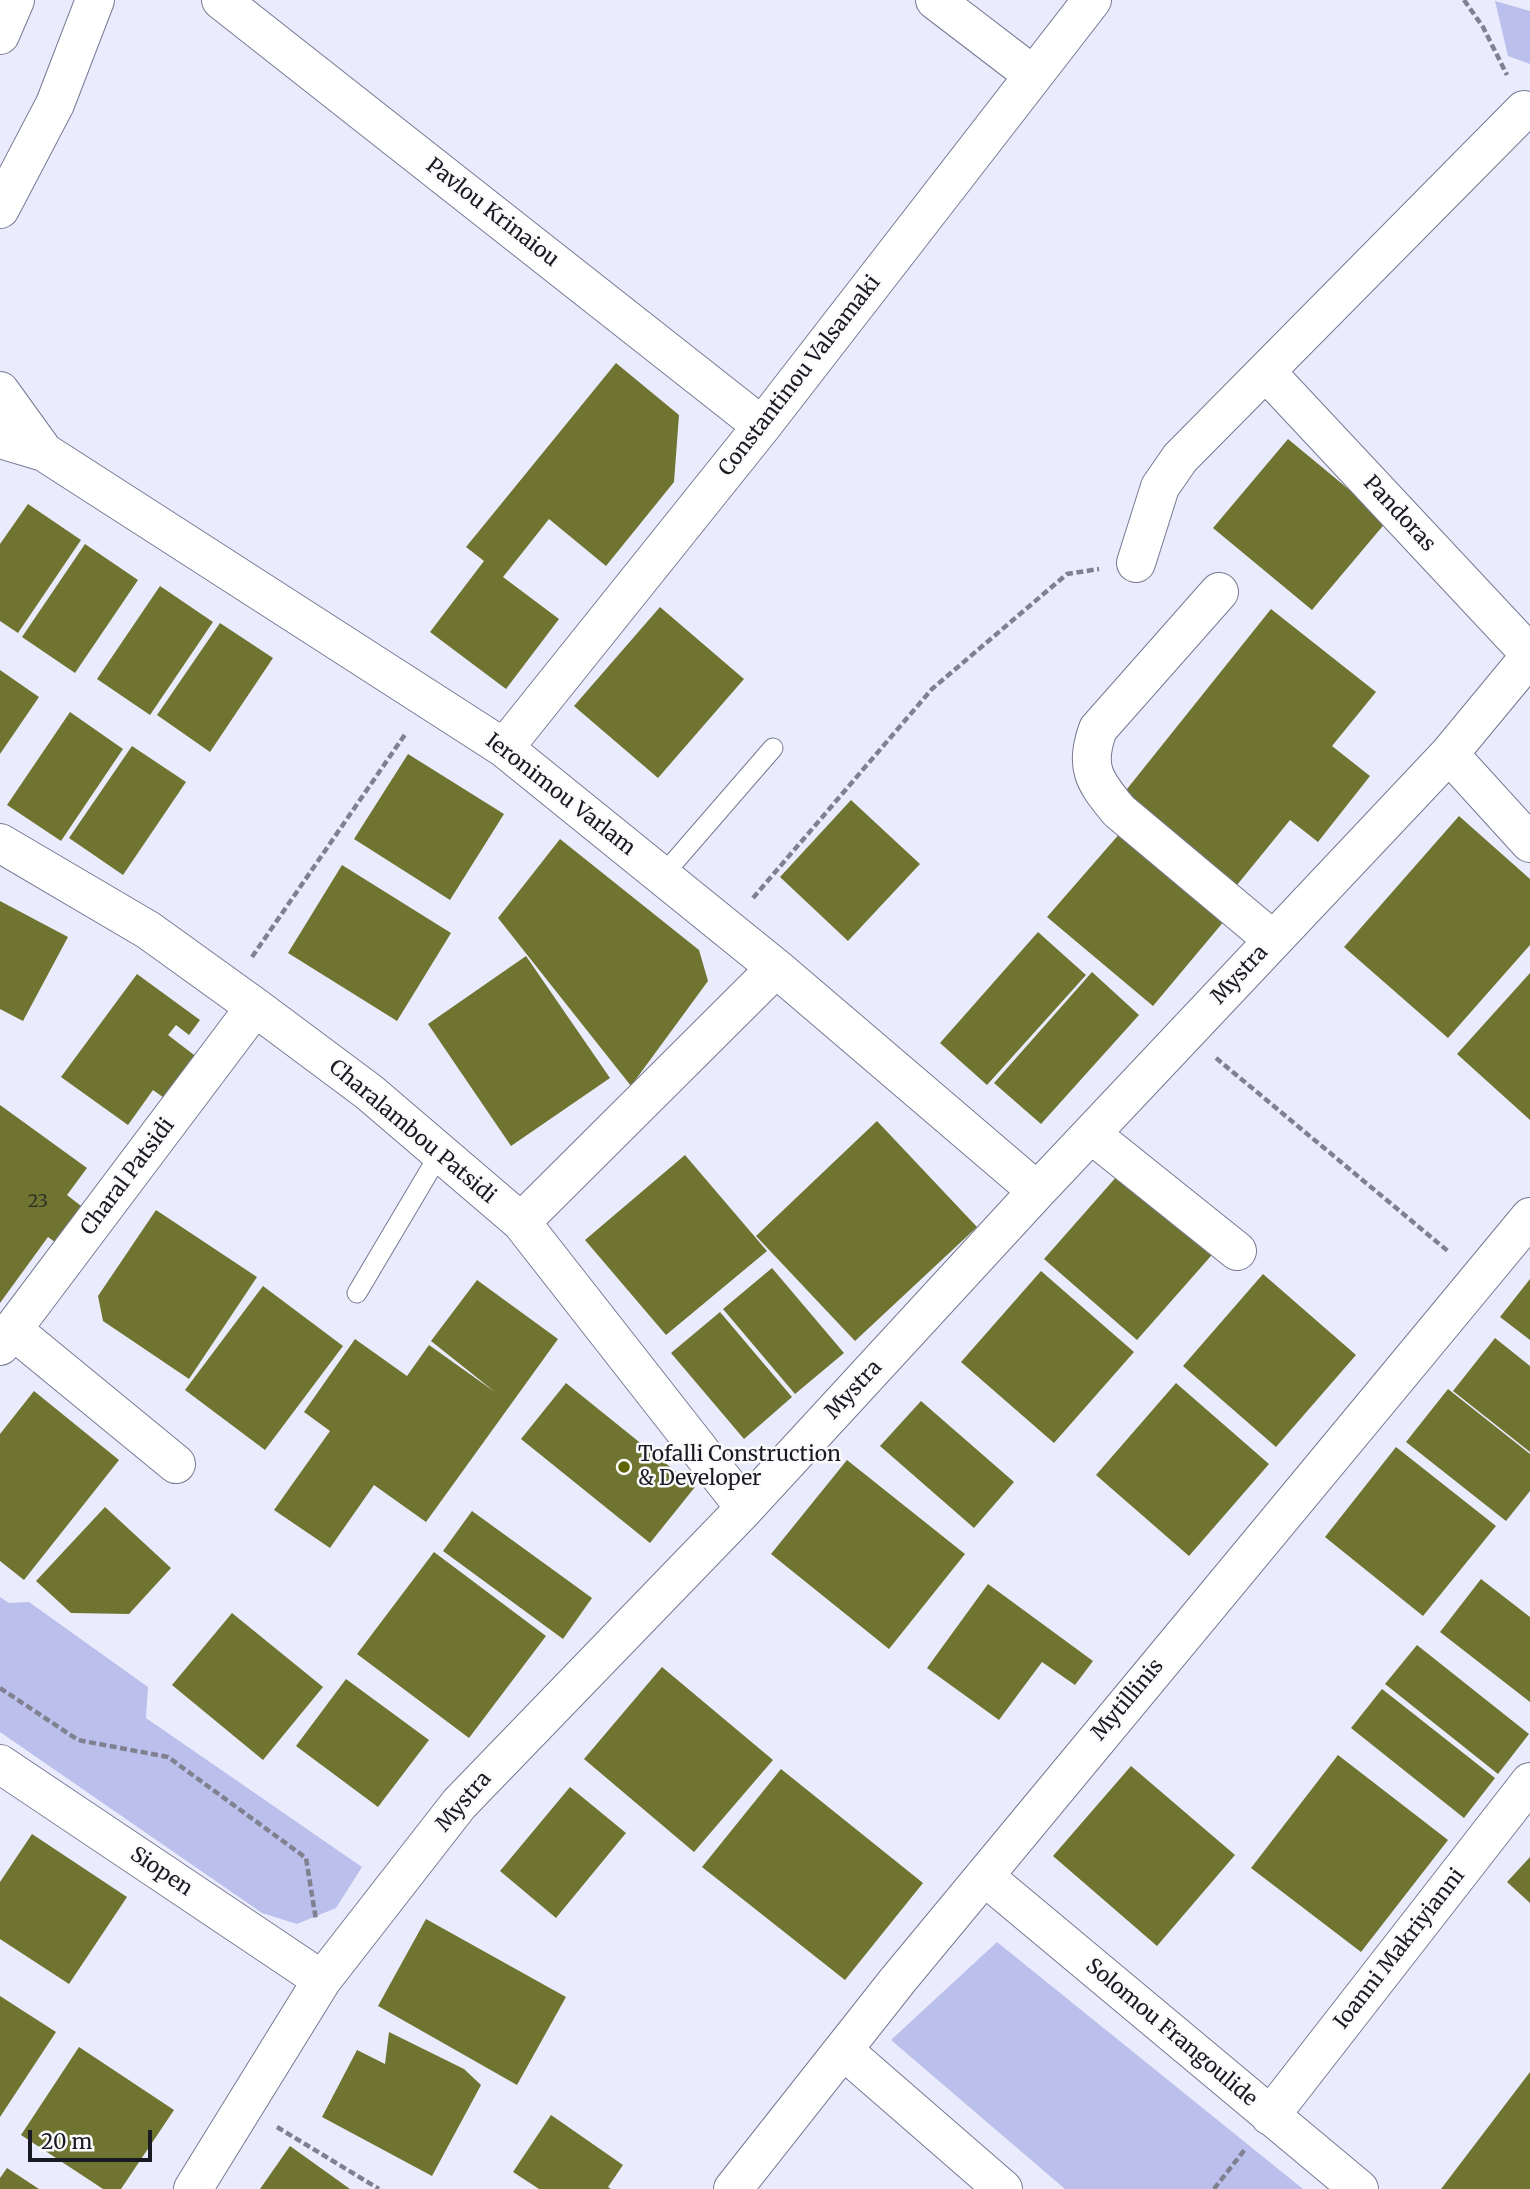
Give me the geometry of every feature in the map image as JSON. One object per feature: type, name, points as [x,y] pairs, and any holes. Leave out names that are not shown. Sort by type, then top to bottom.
[{"type":"street","points":[[0,34],[15,0]]},
{"type":"street","points":[[0,209],[55,104],[95,0]]},
{"type":"street","name":"Pavlou Krinaiou","points":[[221,0],[762,426]]},
{"type":"street","points":[[935,0],[1033,75]]},
{"type":"street","name":"Constantinou Valsamaki","points":[[504,748],[762,426],[1092,0]]},
{"type":"street","points":[[1136,563],[1160,488],[1180,458],[1267,373],[1524,110]]},
{"type":"street","name":"Pandoras","points":[[1267,373],[1530,655]]},
{"type":"street","name":"Ieronimou Varlam","points":[[0,391],[44,452]]},
{"type":"street","name":"Ieronimou Varlam","points":[[0,439],[44,452],[504,748],[776,968],[1037,1191]]},
{"type":"street","points":[[1219,592],[1098,729],[1089,754],[1100,788],[1119,811],[1273,940]]},
{"type":"street","name":"Mystra","points":[[193,2189],[331,1969],[459,1804],[746,1508],[1037,1191],[1449,754],[1530,655]]},
{"type":"street","points":[[1449,754],[1530,843]]},
{"type":"street","name":"Charalambou Patsidi","points":[[0,843],[148,930],[242,998],[369,1092],[521,1222],[746,1508]]},
{"type":"street","points":[[521,1222],[776,968]]},
{"type":"street","name":"Charal Patsidi","points":[[7,1338],[242,998]]},
{"type":"street","points":[[1091,1134],[1237,1251]]},
{"type":"street","name":"Mytillinis","points":[[733,2189],[984,1876],[1530,1217]]},
{"type":"street","points":[[7,1338],[176,1464]]},
{"type":"street","name":"Siopen","points":[[0,1763],[331,1969]]},
{"type":"street","name":"Ioanni Makriyianni","points":[[1270,2116],[1530,1782]]},
{"type":"street","name":"Solomou Frangoulide","points":[[984,1876],[1359,2189]]},
{"type":"street","points":[[843,2050],[1003,2189]]},
{"type":"lane","points":[[662,876],[773,747]]},
{"type":"lane","points":[[357,1293],[440,1153]]},
{"type":"path","points":[[1464,0],[1483,27],[1524,110]]},
{"type":"path","points":[[727,928],[932,689],[1067,574],[1136,563]]},
{"type":"path","points":[[242,998],[429,700]]},
{"type":"path","points":[[1186,1033],[1479,1277]]},
{"type":"path","points":[[0,1688],[78,1740],[168,1757],[306,1858],[316,1923],[331,1969]]},
{"type":"path","points":[[243,2107],[379,2189]]},
{"type":"path","points":[[1214,2189],[1270,2116]]},
{"type":"shaded area","points":[[1495,1],[1530,11],[1530,64],[1508,56]]},
{"type":"shaded area","points":[[0,1597],[9,1603],[29,1602],[148,1687],[146,1718],[362,1867],[336,1908],[297,1924],[262,1913],[0,1732]]},
{"type":"shaded area","points":[[997,1942],[1303,2189],[1065,2189],[891,2040]]},
{"type":"building","points":[[616,363],[679,415],[674,482],[606,566],[549,519],[503,577],[559,619],[506,689],[430,632],[484,561],[466,547]]},
{"type":"building","points":[[1288,439],[1387,521],[1312,610],[1213,528]]},
{"type":"building","points":[[28,504],[81,540],[18,633],[0,621],[0,544]]},
{"type":"building","points":[[85,544],[138,580],[75,673],[22,637]]},
{"type":"building","points":[[160,586],[213,622],[150,715],[97,679]]},
{"type":"building","points":[[660,607],[744,679],[658,778],[574,706]]},
{"type":"building","points":[[1271,609],[1376,692],[1332,746],[1370,776],[1318,842],[1290,820],[1237,885],[1123,794]]},
{"type":"building","points":[[220,623],[273,658],[210,752],[157,715]]},
{"type":"building","points":[[0,670],[39,697],[0,754]]},
{"type":"building","points":[[70,712],[123,749],[61,841],[7,805]]},
{"type":"building","points":[[132,746],[186,782],[123,875],[69,838]]},
{"type":"building","points":[[408,754],[504,814],[450,900],[354,839]]},
{"type":"building","points":[[851,800],[920,864],[848,941],[780,877]]},
{"type":"building","points":[[1459,816],[1530,879],[1530,945],[1448,1038],[1344,947]]},
{"type":"building","points":[[1128,824],[1230,914],[1153,1006],[1047,917]]},
{"type":"building","points":[[560,839],[699,950],[708,981],[631,1086],[498,918]]},
{"type":"building","points":[[342,865],[451,933],[397,1021],[288,953]]},
{"type":"building","points":[[0,901],[68,937],[23,1021],[0,1009]]},
{"type":"building","points":[[1038,932],[1086,975],[987,1085],[940,1043]]},
{"type":"building","points":[[526,956],[610,1078],[511,1146],[428,1024]]},
{"type":"building","points":[[1092,972],[1139,1015],[1041,1124],[994,1083]]},
{"type":"building","points":[[1530,973],[1530,1120],[1457,1054]]},
{"type":"building","points":[[137,974],[200,1020],[189,1035],[176,1025],[168,1035],[198,1058],[167,1100],[153,1090],[128,1125],[61,1077]]},
{"type":"building","points":[[0,1105],[87,1168],[67,1195],[85,1209],[59,1245],[48,1237],[0,1303]]},
{"type":"building","points":[[877,1121],[977,1227],[855,1341],[756,1236]]},
{"type":"building","points":[[685,1155],[767,1251],[666,1335],[585,1240]]},
{"type":"building","points":[[1125,1167],[1218,1248],[1137,1340],[1044,1259]]},
{"type":"building","points":[[156,1210],[257,1277],[189,1379],[103,1321],[98,1296]]},
{"type":"building","points":[[772,1268],[844,1353],[795,1394],[723,1309]]},
{"type":"building","points":[[1041,1271],[1134,1352],[1054,1443],[961,1362]]},
{"type":"building","points":[[1263,1274],[1356,1355],[1276,1447],[1183,1366]]},
{"type":"building","points":[[1530,1279],[1530,1340],[1500,1317]]},
{"type":"building","points":[[477,1280],[558,1339],[426,1522],[374,1485],[330,1548],[274,1510],[330,1431],[304,1412],[355,1339],[407,1376],[429,1345],[495,1392],[431,1341]]},
{"type":"building","points":[[263,1286],[343,1346],[265,1450],[185,1390]]},
{"type":"building","points":[[720,1312],[792,1397],[744,1439],[671,1353]]},
{"type":"building","points":[[1495,1338],[1530,1366],[1530,1452],[1453,1391]]},
{"type":"building","points":[[566,1383],[695,1487],[650,1543],[521,1439]]},
{"type":"building","points":[[1176,1383],[1269,1464],[1189,1556],[1096,1475]]},
{"type":"building","points":[[1448,1389],[1530,1454],[1530,1491],[1506,1521],[1406,1442]]},
{"type":"building","points":[[34,1391],[119,1460],[24,1580],[0,1561],[0,1434]]},
{"type":"building","points":[[921,1401],[1014,1482],[974,1528],[880,1446]]},
{"type":"building","points":[[1396,1447],[1496,1526],[1423,1616],[1325,1537]]},
{"type":"building","points":[[847,1460],[965,1554],[889,1649],[771,1554]]},
{"type":"building","points":[[105,1507],[171,1568],[129,1614],[71,1613],[36,1581]]},
{"type":"building","points":[[472,1511],[592,1598],[563,1639],[443,1551]]},
{"type":"building","points":[[434,1552],[546,1636],[469,1738],[357,1654]]},
{"type":"building","points":[[1481,1579],[1530,1617],[1530,1702],[1440,1632]]},
{"type":"building","points":[[988,1584],[1093,1661],[1075,1685],[1042,1662],[999,1720],[927,1668]]},
{"type":"building","points":[[232,1613],[323,1687],[263,1760],[172,1685]]},
{"type":"building","points":[[1417,1645],[1529,1734],[1498,1774],[1385,1684]]},
{"type":"building","points":[[662,1667],[773,1760],[694,1852],[584,1759]]},
{"type":"building","points":[[346,1679],[429,1740],[378,1807],[296,1746]]},
{"type":"building","points":[[1382,1689],[1495,1778],[1464,1818],[1351,1728]]},
{"type":"building","points":[[1338,1755],[1448,1840],[1361,1952],[1251,1868]]},
{"type":"building","points":[[1131,1766],[1235,1855],[1157,1946],[1053,1856]]},
{"type":"building","points":[[781,1769],[923,1883],[845,1980],[702,1867]]},
{"type":"building","points":[[570,1787],[626,1833],[556,1918],[500,1871]]},
{"type":"building","points":[[32,1834],[127,1897],[69,1984],[0,1939],[0,1882]]},
{"type":"building","points":[[1530,1857],[1530,1903],[1507,1882]]},
{"type":"building","points":[[426,1919],[566,1997],[517,2085],[378,2006]]},
{"type":"building","points":[[0,1996],[56,2032],[0,2117]]},
{"type":"building","points":[[389,2032],[464,2069],[481,2085],[432,2176],[322,2117],[357,2050],[385,2064]]},
{"type":"building","points":[[79,2047],[174,2110],[121,2189],[103,2189],[21,2135]]},
{"type":"building","points":[[1530,2072],[1530,2189],[1441,2189]]},
{"type":"building","points":[[551,2115],[623,2165],[608,2187],[611,2189],[539,2189],[513,2172]]},
{"type":"building","points":[[290,2146],[350,2189],[260,2189]]},
{"type":"building","points":[[7,2168],[39,2189],[0,2189],[0,2178]]},
{"type":"place","name":"Tofalli Construction & Developer","points":[[624,1467]]}]
